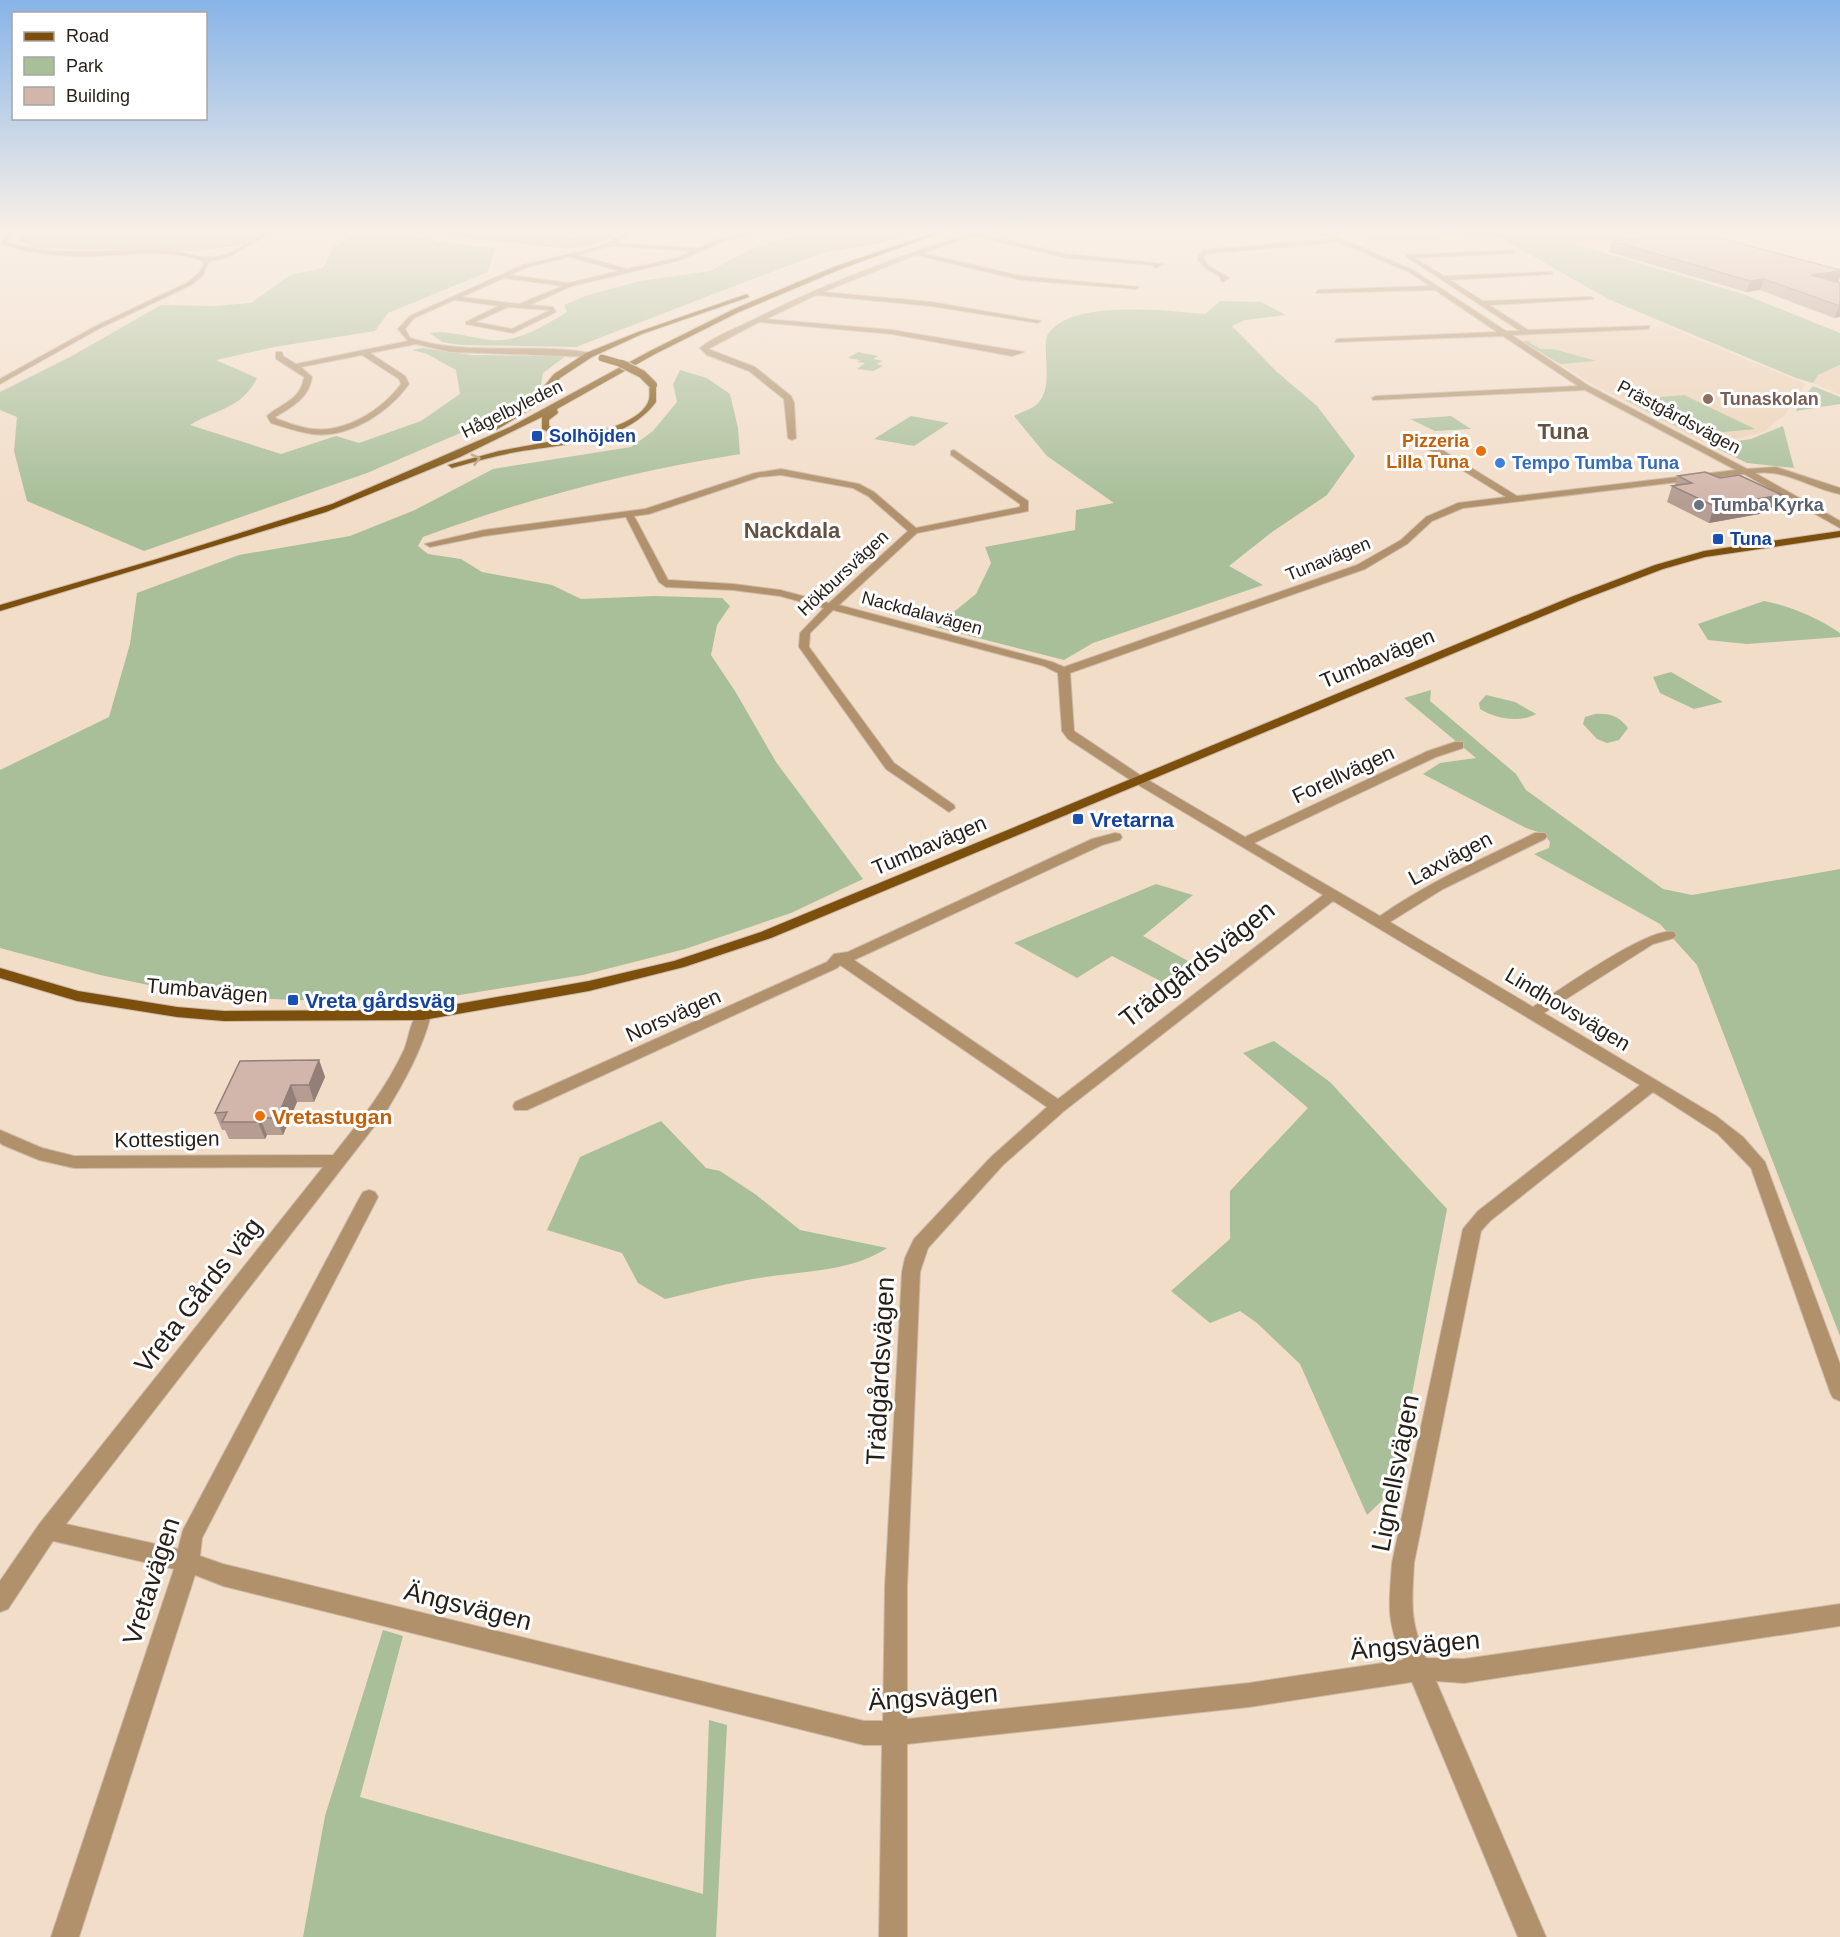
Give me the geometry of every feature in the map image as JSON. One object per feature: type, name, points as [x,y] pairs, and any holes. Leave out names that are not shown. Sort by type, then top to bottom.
[{"type":"main road","points":[[358,493],[524,411],[544,394],[557,376],[589,355],[671,321]]},
{"type":"main road","name":"Hågelbyleden","points":[[358,493],[491,434],[701,321]]},
{"type":"main road","name":"Hågelbyleden","points":[[0,608],[299,517],[453,457],[528,422],[669,343],[713,321]]},
{"type":"main road","points":[[358,493],[478,458],[521,448],[591,438],[633,420],[650,405],[655,393],[653,385],[645,376],[632,367],[589,355]]},
{"type":"main road","points":[[583,392],[548,416],[544,423],[545,427],[558,433],[570,434],[596,433],[615,429]]},
{"type":"main road","name":"Tumbavägen","points":[[0,973],[77,996],[201,1014],[272,1017],[423,1015],[589,986],[679,964],[766,935],[1575,599],[1659,567],[1704,554],[1840,534]]},
{"type":"street","points":[[0,382],[112,321]]},
{"type":"street","points":[[407,321],[401,329],[404,336],[416,342],[455,349],[543,350],[589,355]]},
{"type":"street","points":[[474,321],[469,324],[517,330],[534,321]]},
{"type":"street","points":[[756,321],[704,348],[705,352],[754,370],[788,398],[792,438]]},
{"type":"street","points":[[774,321],[892,332],[1012,354],[1020,352]]},
{"type":"street","name":"Prästgårdsvägen","points":[[1484,321],[1586,388],[1744,471],[1840,525]]},
{"type":"street","points":[[1509,321],[1525,331]]},
{"type":"street","points":[[1337,340],[1648,327]]},
{"type":"street","points":[[297,366],[416,342]]},
{"type":"street","points":[[279,354],[279,357],[297,366],[308,377],[308,386],[298,399],[271,416],[274,421],[314,432],[332,430],[364,418],[385,406],[400,393],[405,384],[397,374],[364,353]]},
{"type":"street","points":[[1376,398],[1586,388]]},
{"type":"street","points":[[1423,442],[1514,498]]},
{"type":"street","points":[[914,531],[1025,509],[1025,503],[954,453]]},
{"type":"street","name":"Prästgårdsvägen","points":[[1744,471],[1776,469],[1821,488],[1840,491]]},
{"type":"street","name":"Hökbursvägen","points":[[430,544],[484,533],[629,515],[777,471],[865,490],[914,531],[809,627],[805,633],[804,647],[890,766],[949,808]]},
{"type":"street","name":"Tunavägen","points":[[1064,671],[1360,567],[1404,542],[1429,519],[1454,507],[1744,471]]},
{"type":"street","name":"Nackdalavägen","points":[[629,515],[664,582],[670,585],[733,587],[780,593],[1048,664],[1064,671]]},
{"type":"street","points":[[1064,671],[1068,731],[1072,736],[1139,780]]},
{"type":"street","name":"Forellvägen","points":[[1245,842],[1432,754],[1459,745]]},
{"type":"street","name":"Lindhovsvägen","points":[[1139,780],[1652,1084],[1731,1135],[1748,1150],[1759,1166],[1840,1392]]},
{"type":"street","name":"Laxvägen","points":[[1381,922],[1398,909],[1469,870],[1540,836]]},
{"type":"street","name":"Norsvägen","points":[[521,1106],[832,965],[839,957],[850,957],[1097,842],[1115,837]]},
{"type":"street","name":"Trädgårdsvägen","points":[[893,1937],[896,1587],[910,1272],[914,1258],[921,1244],[981,1178],[1058,1107],[1333,894]]},
{"type":"street","points":[[1534,1014],[1648,941],[1669,935]]},
{"type":"street","points":[[839,957],[1058,1107]]},
{"type":"street","name":"Vreta Gårds väg","points":[[0,1601],[48,1530],[381,1106],[418,1039],[423,1015]]},
{"type":"street","name":"Lignellsvägen","points":[[1532,1937],[1403,1632],[1400,1613],[1404,1563],[1472,1228],[1484,1216],[1652,1084]]},
{"type":"street","name":"Kottestigen","points":[[0,1136],[20,1147],[56,1160],[74,1162],[339,1161]]},
{"type":"street","name":"Vretavägen","points":[[66,1937],[188,1562],[191,1537],[369,1197]]},
{"type":"street","name":"Ängsvägen","points":[[48,1530],[188,1562],[223,1575],[864,1733],[894,1733],[1249,1695],[1419,1669],[1464,1671],[1840,1614]]},
{"type":"shaded area","name":"Tunaskolan","points":[[1668,327],[1806,384],[1785,415],[1763,432],[1742,438],[1703,442],[1590,383],[1516,336],[1520,334]]},
{"type":"shaded area","points":[[1840,365],[1840,394],[1813,383],[1818,375]]},
{"type":"green space","points":[[132,321],[382,321],[375,331],[274,347],[216,360],[257,378],[244,396],[236,402],[190,425],[281,454],[336,436],[359,443],[421,421],[460,394],[456,370],[427,354],[412,350],[423,348],[472,355],[566,356],[543,373],[541,385],[519,405],[472,428],[367,473],[144,551],[27,501],[14,451],[17,417],[0,410],[0,392],[70,357]]},
{"type":"green space","points":[[643,321],[576,347],[461,345],[442,342],[430,333],[452,333],[500,340],[520,336],[549,323]]},
{"type":"green space","points":[[1064,321],[1242,321],[1232,326],[1277,372],[1317,406],[1355,456],[1327,495],[1272,532],[1229,566],[1263,585],[1093,643],[1064,660],[935,627],[976,594],[991,563],[985,547],[1075,530],[1076,510],[1114,503],[1047,456],[1014,416],[1030,409],[1042,398],[1046,379],[1047,336]]},
{"type":"green space","points":[[1661,321],[1811,321],[1840,333],[1840,365],[1818,375],[1813,383]]},
{"type":"green space","points":[[1522,341],[1534,341],[1528,342],[1541,349],[1553,349],[1597,361],[1560,364]]},
{"type":"green space","points":[[858,352],[878,356],[873,359],[883,361],[876,364],[883,366],[873,371],[857,369],[865,363],[848,358]]},
{"type":"green space","points":[[680,370],[707,378],[730,394],[738,428],[740,454],[620,478],[501,510],[423,537],[418,546],[428,554],[461,559],[482,572],[552,585],[581,599],[654,596],[722,598],[730,606],[717,625],[711,655],[735,691],[776,762],[863,879],[791,913],[685,949],[583,975],[423,1001],[293,1000],[197,995],[100,975],[0,948],[0,770],[109,717],[130,644],[137,593],[239,555],[350,536],[415,510],[493,469],[631,447],[653,431],[677,402],[673,384]]},
{"type":"green space","points":[[1813,386],[1840,397],[1840,404],[1796,411]]},
{"type":"green space","points":[[1684,395],[1755,429],[1694,435],[1626,400]]},
{"type":"green space","points":[[911,416],[949,423],[914,446],[874,439]]},
{"type":"green space","points":[[1451,416],[1471,429],[1435,431],[1410,419]]},
{"type":"green space","points":[[1783,426],[1794,468],[1747,463],[1710,445],[1751,439]]},
{"type":"green space","points":[[1764,601],[1794,609],[1813,618],[1840,633],[1840,637],[1747,644],[1708,640],[1698,624]]},
{"type":"green space","points":[[1671,672],[1723,702],[1694,709],[1660,693],[1653,677]]},
{"type":"green space","points":[[1431,690],[1430,701],[1516,774],[1526,790],[1663,889],[1692,895],[1840,869],[1840,1336],[1697,965],[1660,924],[1534,854],[1549,848],[1550,842],[1544,834],[1526,828],[1423,774],[1440,763],[1476,758],[1404,698]]},
{"type":"green space","points":[[1486,695],[1515,702],[1536,714],[1515,719],[1493,715],[1480,709],[1479,703]]},
{"type":"green space","points":[[1595,714],[1614,716],[1628,728],[1619,740],[1607,743],[1597,739],[1583,724],[1585,717]]},
{"type":"green space","points":[[1156,884],[1193,895],[1143,936],[1206,971],[1176,989],[1112,956],[1077,978],[1014,943]]},
{"type":"green space","points":[[1274,1041],[1330,1082],[1447,1209],[1394,1489],[1367,1515],[1300,1364],[1257,1323],[1240,1311],[1210,1323],[1171,1291],[1230,1239],[1230,1191],[1308,1108],[1243,1053]]},
{"type":"green space","points":[[661,1121],[706,1168],[720,1171],[755,1194],[800,1230],[887,1248],[858,1262],[842,1266],[747,1280],[665,1299],[638,1283],[622,1253],[547,1230],[580,1157]]},
{"type":"green space","points":[[383,1630],[403,1636],[360,1797],[703,1894],[709,1720],[727,1725],[716,1937],[303,1937],[325,1816]]},
{"type":"building","points":[[1705,472],[1720,478],[1739,475],[1782,495],[1714,506],[1672,486],[1692,483],[1678,476]]},
{"type":"building","points":[[319,1060],[309,1085],[291,1085],[277,1118],[260,1118],[258,1122],[222,1122],[227,1112],[215,1113],[240,1061]]},
{"type":"place","name":"Tunaskolan","points":[[1708,399]]},
{"type":"place","name":"Solhöjden","points":[[537,436]]},
{"type":"place","name":"Pizzeria Lilla Tuna","points":[[1481,451]]},
{"type":"place","name":"Tempo Tumba Tuna","points":[[1500,463]]},
{"type":"place","name":"Tumba Kyrka","points":[[1699,505]]},
{"type":"place","name":"Tuna","points":[[1718,539]]},
{"type":"place","name":"Vretarna","points":[[1078,819]]},
{"type":"place","name":"Vreta gårdsväg","points":[[293,1000]]},
{"type":"place","name":"Vretastugan","points":[[260,1116]]},
{"type":"district","name":"Tuna","points":[[1563,431]]},
{"type":"district","name":"Nackdala","points":[[792,530]]}]
